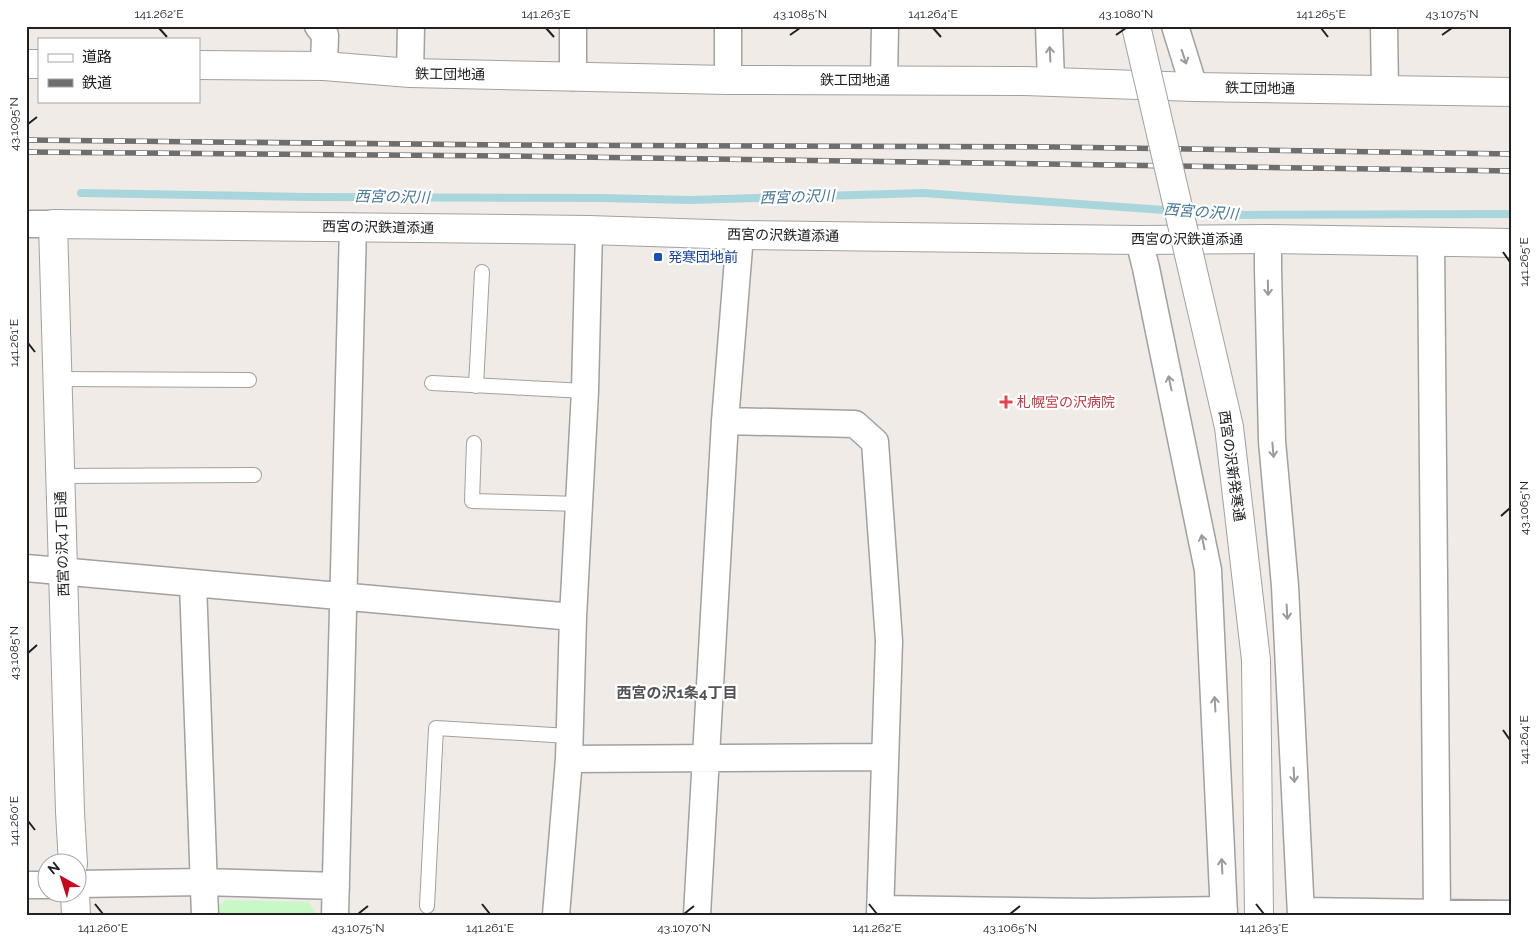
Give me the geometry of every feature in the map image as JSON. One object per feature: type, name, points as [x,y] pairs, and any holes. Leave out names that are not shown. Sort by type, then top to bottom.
[{"type":"street","points":[[318,26],[325,35],[324,66]]},
{"type":"street","points":[[410,26],[410,74]]},
{"type":"street","points":[[573,26],[573,77]]},
{"type":"street","points":[[728,26],[728,80]]},
{"type":"street","points":[[884,80],[885,26]]},
{"type":"street","points":[[1048,26],[1051,81]]},
{"type":"street","name":"西宮の沢新発寒通","points":[[1136,26],[1230,427],[1256,660],[1259,915]]},
{"type":"street","points":[[1175,26],[1194,87]]},
{"type":"street","points":[[1384,26],[1385,90]]},
{"type":"street","name":"鉄工団地通","points":[[200,65],[324,66],[410,74],[728,80],[1051,81],[1194,87],[1512,92]]},
{"type":"street","points":[[26,224],[53,224]]},
{"type":"street","name":"西宮の沢鉄道添通","points":[[53,224],[589,230],[740,235],[1512,243]]},
{"type":"street","name":"西宮の沢4丁目通","points":[[53,224],[72,854]]},
{"type":"street","points":[[335,915],[352,227]]},
{"type":"street","points":[[556,915],[569,747],[573,617],[585,391],[589,230]]},
{"type":"street","points":[[697,915],[725,421],[740,235]]},
{"type":"street","points":[[1268,239],[1272,441],[1286,586],[1301,913],[1512,914]]},
{"type":"street","points":[[725,421],[855,424],[874,442],[888,641],[880,912],[1224,912],[1208,570],[1139,240]]},
{"type":"street","points":[[1431,242],[1437,914]]},
{"type":"street","points":[[26,568],[573,617]]},
{"type":"street","points":[[193,583],[204,915]]},
{"type":"street","points":[[569,747],[705,757],[885,756]]},
{"type":"street","points":[[88,884],[204,882],[336,886]]},
{"type":"lane","points":[[476,386],[482,272]]},
{"type":"lane","points":[[58,379],[249,380]]},
{"type":"lane","points":[[432,383],[585,391]]},
{"type":"lane","points":[[474,442],[472,500],[580,504]]},
{"type":"lane","points":[[60,476],[254,475]]},
{"type":"lane","points":[[427,906],[436,728],[569,747]]},
{"type":"green space","points":[[225,900],[309,902],[317,915],[218,915],[217,909]]},
{"type":"waterway","name":"西宮の沢川","points":[[81,193],[691,200],[923,193],[1235,215],[1512,214]]},
{"type":"railway","points":[[26,140],[506,145],[1055,147],[1512,154]]},
{"type":"railway","points":[[26,152],[508,156],[1512,171]]},
{"type":"place","name":"発寒団地前","points":[[658,257]]},
{"type":"place","name":"札幌宮の沢病院","points":[[1006,402]]},
{"type":"district","name":"西宮の沢1条4丁目","points":[[677,693]]}]
